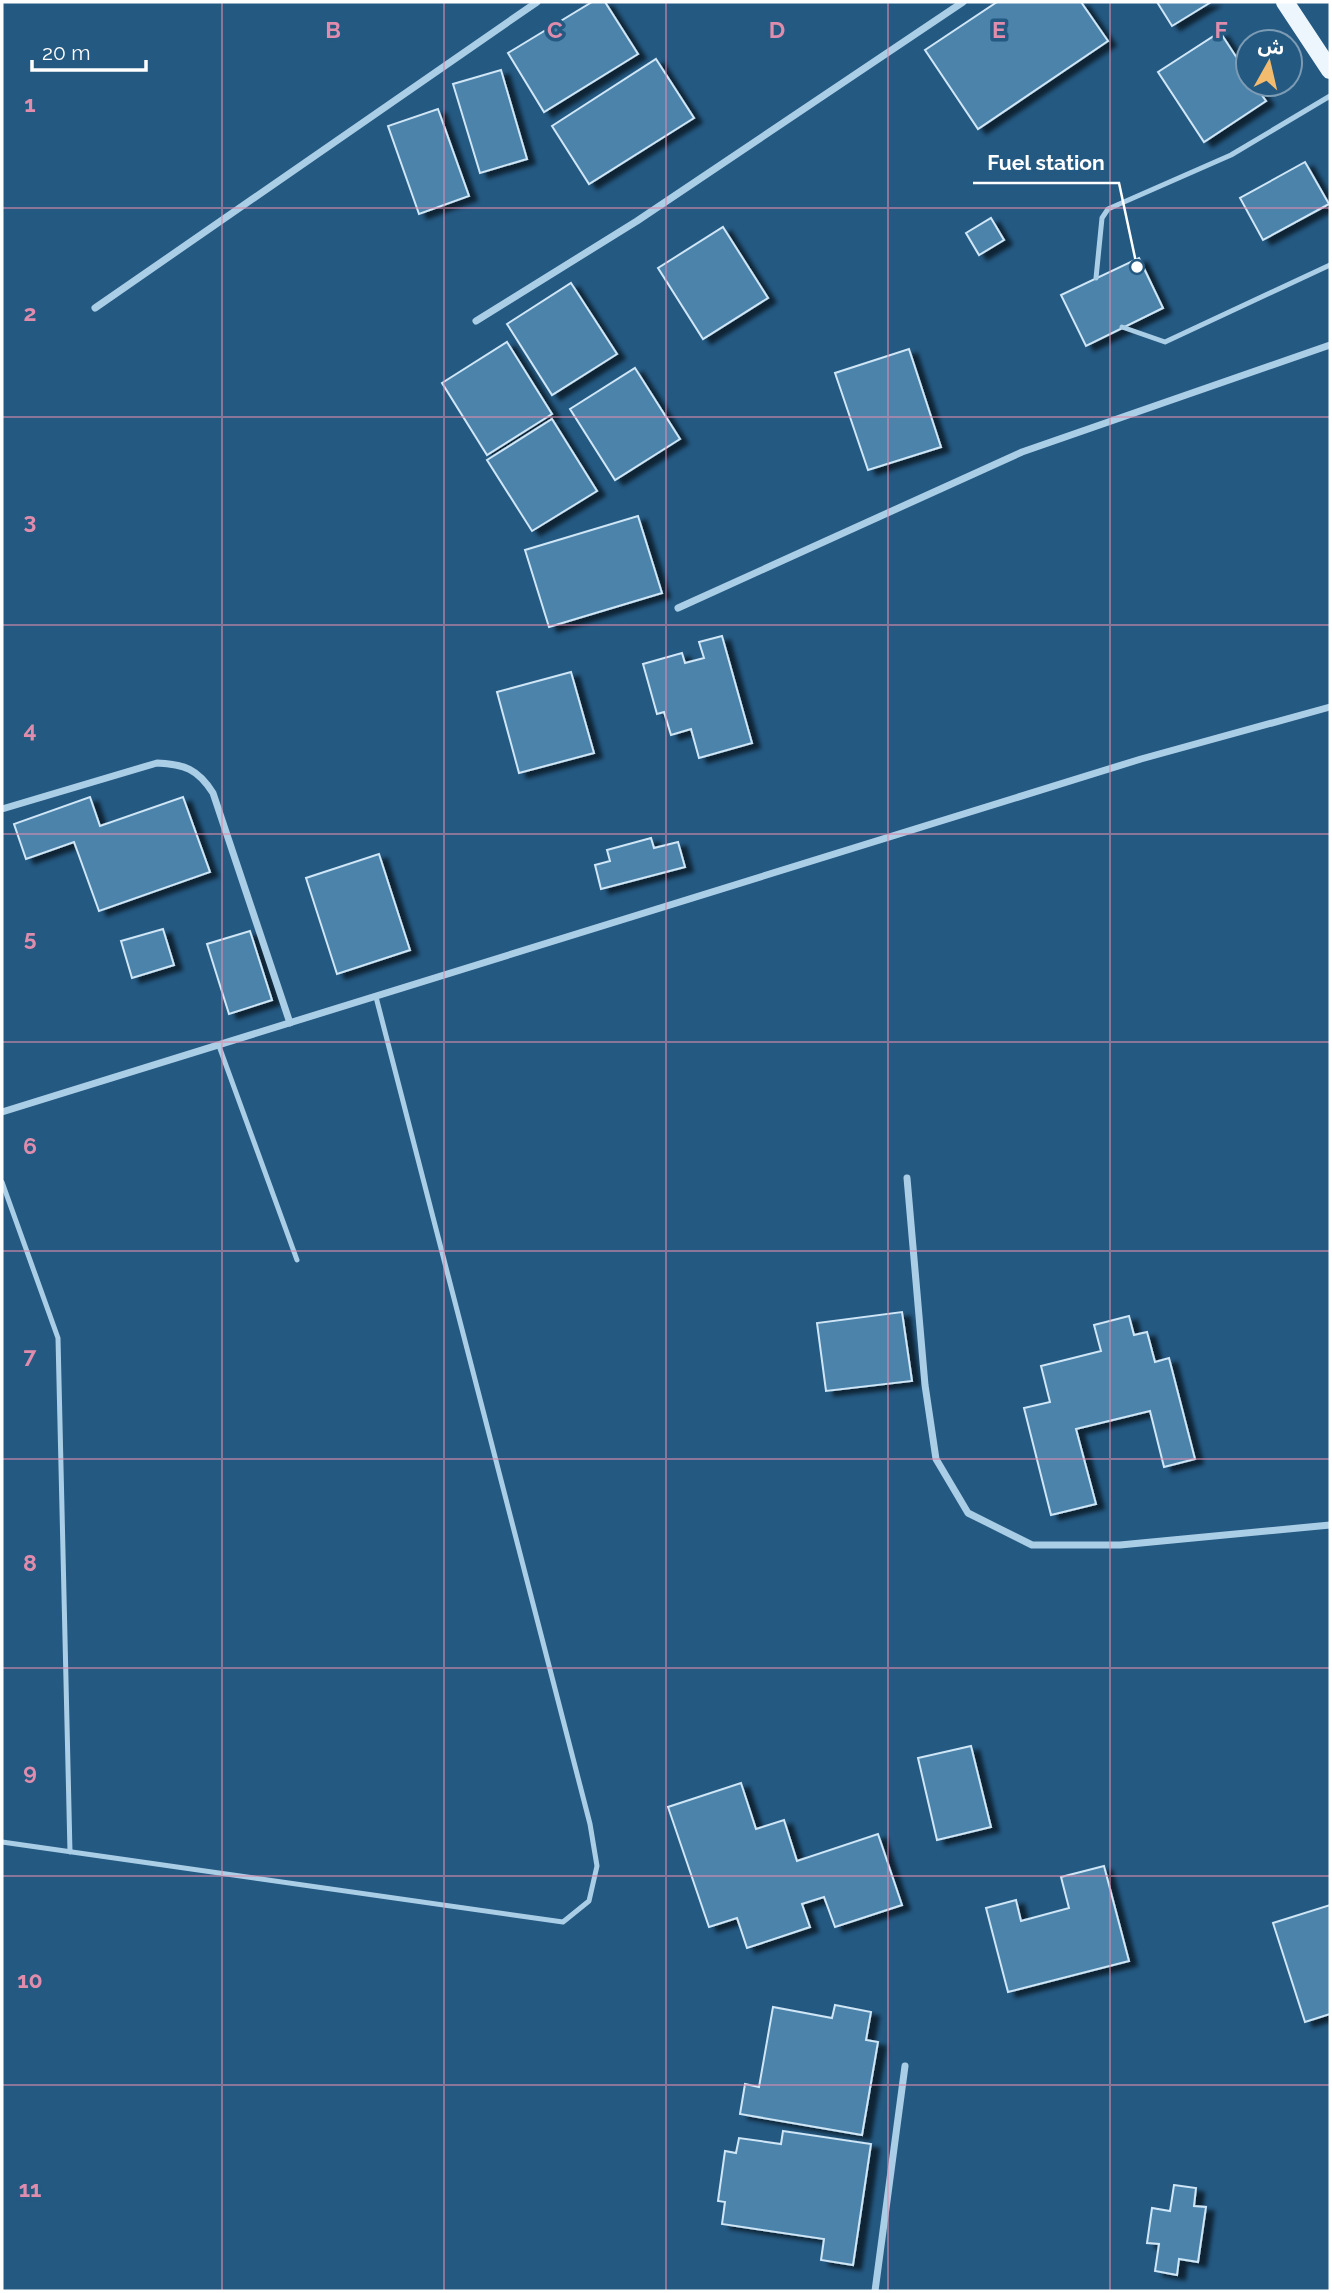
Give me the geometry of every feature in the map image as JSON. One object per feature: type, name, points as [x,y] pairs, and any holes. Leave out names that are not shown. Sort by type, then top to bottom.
[{"type":"main road","points":[[1285,2],[1330,70]]},
{"type":"street","points":[[95,308],[537,2]]},
{"type":"street","points":[[476,321],[637,221],[963,2]]},
{"type":"street","points":[[678,608],[1022,452],[1330,345]]},
{"type":"street","points":[[2,1112],[1141,759],[1330,707]]},
{"type":"street","points":[[2,809],[157,763],[183,764],[203,776],[213,793],[290,1023]]},
{"type":"street","points":[[908,1178],[925,1385],[936,1459],[968,1513],[1032,1545],[1120,1545],[1330,1525]]},
{"type":"street","points":[[875,2291],[905,2066]]},
{"type":"lane","points":[[1096,278],[1099,235],[1102,218],[1108,209],[1231,155],[1330,96]]},
{"type":"lane","points":[[1122,327],[1165,342],[1330,265]]},
{"type":"lane","points":[[2,1842],[563,1922],[589,1901],[597,1866],[590,1824],[376,997]]},
{"type":"lane","points":[[219,1046],[296,1260]]},
{"type":"lane","points":[[2,1182],[58,1338],[70,1852]]},
{"type":"building","points":[[592,2],[605,2],[638,54],[544,112],[508,53]]},
{"type":"building","points":[[997,2],[1081,2],[1108,41],[978,129],[925,50]]},
{"type":"building","points":[[1157,2],[1211,2],[1172,26]]},
{"type":"building","points":[[1220,32],[1234,54],[1234,98],[1264,98],[1266,101],[1204,142],[1158,72]]},
{"type":"building","points":[[656,59],[694,118],[589,184],[552,126]]},
{"type":"building","points":[[501,70],[527,159],[480,173],[453,84]]},
{"type":"building","points":[[438,109],[469,196],[419,214],[388,126]]},
{"type":"building","points":[[1305,162],[1329,204],[1263,240],[1240,198]]},
{"type":"building","points":[[991,218],[1004,240],[979,255],[966,233]]},
{"type":"building","points":[[723,227],[768,298],[703,339],[658,268]]},
{"type":"building","points":[[1139,258],[1163,308],[1086,346],[1061,295]]},
{"type":"building","points":[[571,283],[617,354],[552,395],[507,324]]},
{"type":"building","points":[[507,342],[552,414],[487,455],[442,383]]},
{"type":"building","points":[[909,349],[941,447],[868,470],[835,373]]},
{"type":"building","points":[[635,368],[680,439],[615,480],[570,409]]},
{"type":"building","points":[[552,419],[597,491],[532,531],[487,460]]},
{"type":"building","points":[[638,516],[662,593],[549,627],[525,550]]},
{"type":"building","points":[[722,636],[752,743],[699,758],[691,729],[671,735],[664,712],[657,714],[643,664],[682,653],[685,663],[704,658],[699,642]]},
{"type":"building","points":[[571,672],[594,753],[519,773],[497,692]]},
{"type":"building","points":[[90,797],[100,826],[183,797],[210,872],[99,911],[74,842],[26,859],[14,824]]},
{"type":"building","points":[[651,838],[654,848],[678,842],[685,867],[601,889],[595,865],[610,861],[607,850]]},
{"type":"building","points":[[379,854],[410,950],[337,974],[306,878]]},
{"type":"building","points":[[163,929],[174,965],[132,978],[121,941]]},
{"type":"building","points":[[250,931],[272,1000],[229,1014],[207,944]]},
{"type":"building","points":[[902,1312],[912,1381],[826,1391],[817,1323]]},
{"type":"building","points":[[1129,1316],[1134,1335],[1147,1332],[1155,1362],[1169,1358],[1195,1459],[1164,1467],[1150,1411],[1076,1429],[1096,1504],[1051,1515],[1024,1408],[1050,1402],[1041,1366],[1101,1351],[1094,1325]]},
{"type":"building","points":[[971,1746],[991,1827],[937,1840],[918,1758]]},
{"type":"building","points":[[741,1783],[756,1829],[784,1820],[797,1861],[878,1834],[902,1905],[835,1927],[824,1897],[802,1904],[810,1927],[747,1948],[737,1918],[709,1927],[668,1807]]},
{"type":"building","points":[[1104,1866],[1129,1961],[1008,1992],[986,1908],[1016,1900],[1021,1921],[1069,1908],[1061,1877]]},
{"type":"building","points":[[1330,1905],[1330,2014],[1305,2022],[1273,1923]]},
{"type":"building","points":[[835,2005],[871,2012],[866,2040],[878,2042],[862,2135],[740,2114],[745,2084],[759,2087],[773,2007],[832,2018]]},
{"type":"building","points":[[783,2131],[871,2144],[853,2265],[821,2260],[824,2239],[722,2224],[725,2202],[718,2201],[725,2151],[736,2153],[739,2138],[781,2144]]},
{"type":"building","points":[[1174,2185],[1196,2188],[1194,2206],[1206,2207],[1198,2262],[1179,2259],[1177,2275],[1155,2271],[1159,2244],[1147,2243],[1152,2208],[1170,2211]]},
{"type":"place","name":"Fuel station","points":[[1137,267]]}]
